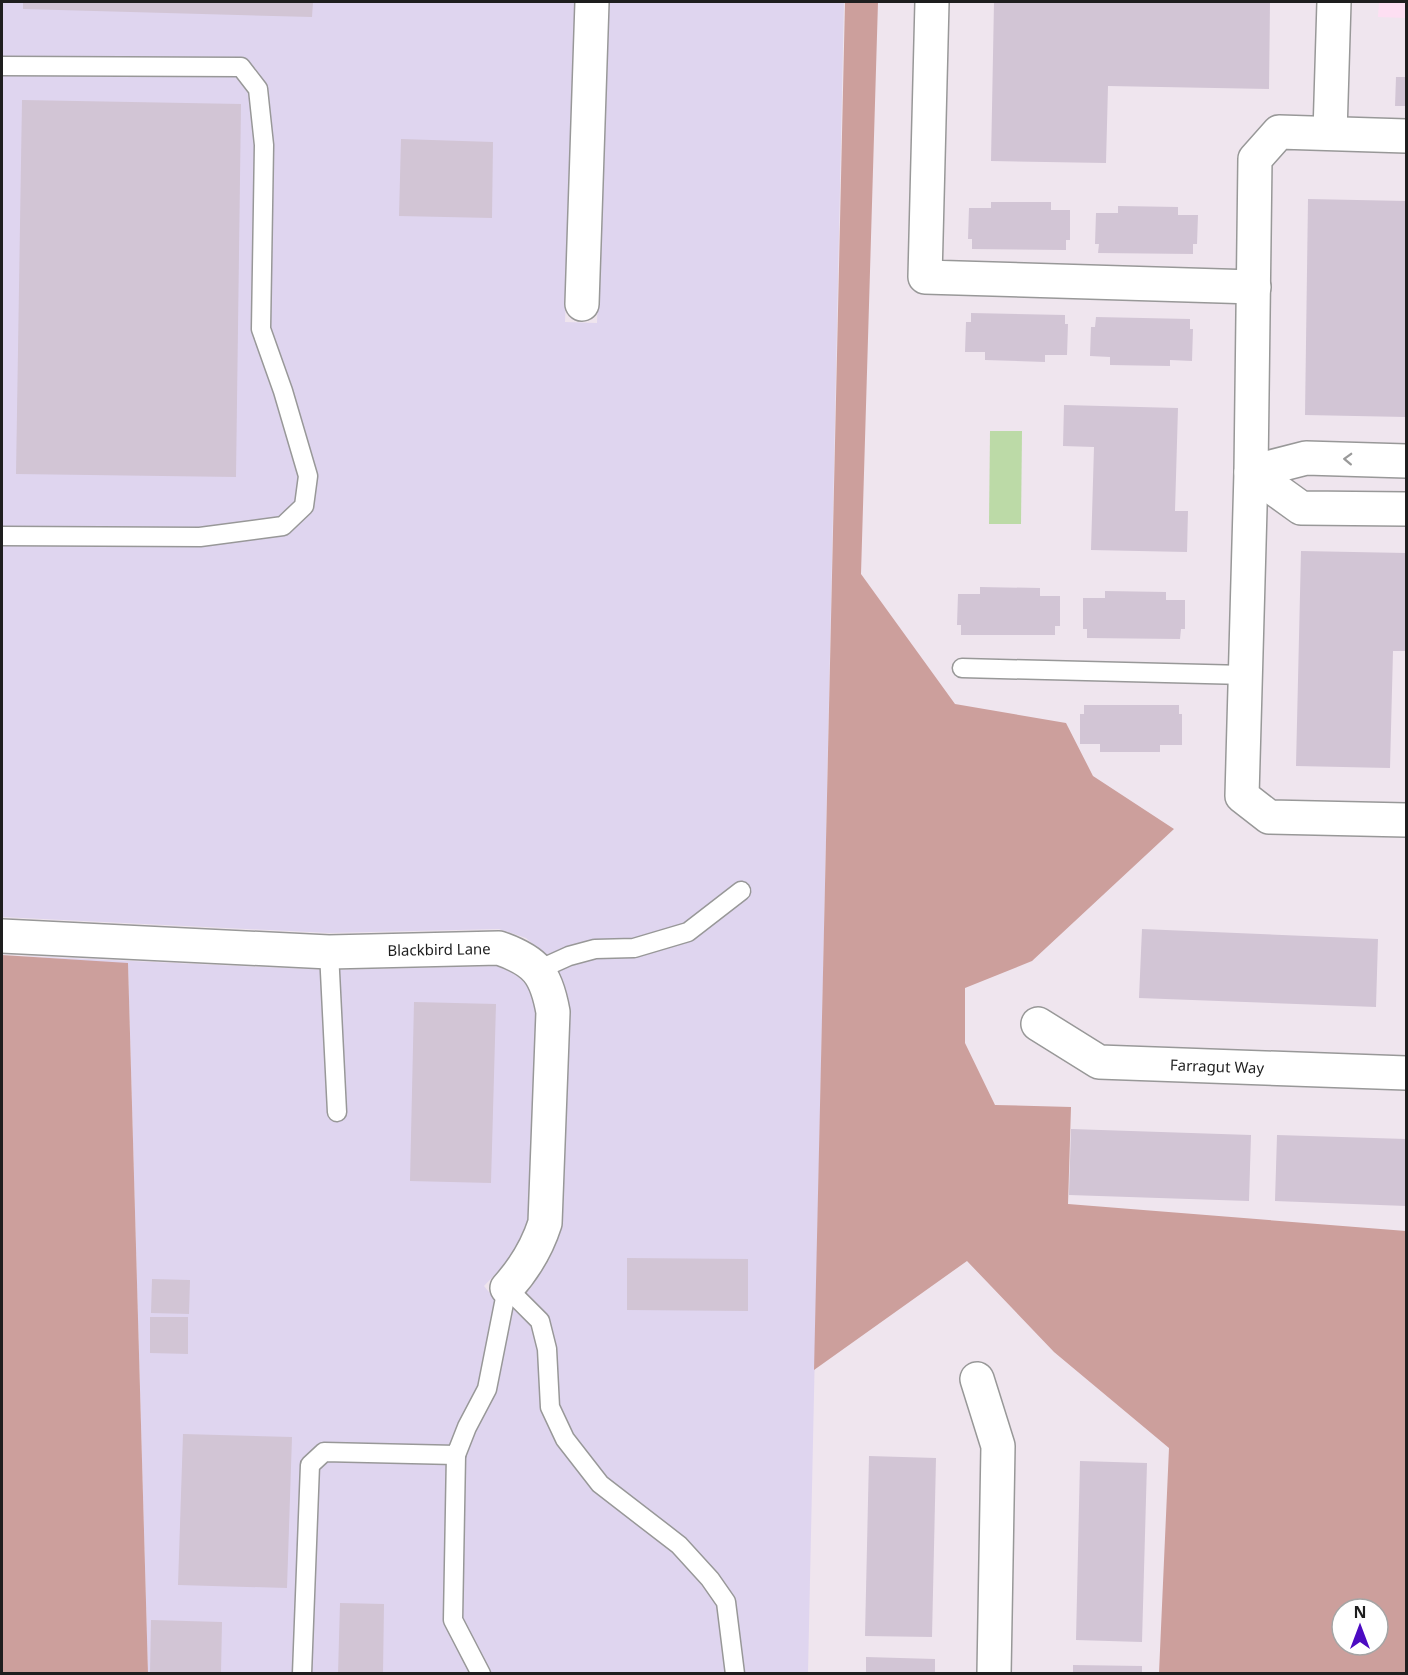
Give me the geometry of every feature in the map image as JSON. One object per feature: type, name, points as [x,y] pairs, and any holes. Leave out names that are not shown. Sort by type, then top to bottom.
[{"type":"street","points":[[582,304],[592,2]]},
{"type":"street","points":[[932,2],[925,277],[1254,287]]},
{"type":"street","points":[[1330,133],[1334,2]]},
{"type":"street","points":[[1407,136],[1279,132],[1255,159],[1251,472],[1242,795],[1269,817],[1407,820]]},
{"type":"street","points":[[1251,472],[1306,458],[1407,461]]},
{"type":"street","points":[[1251,472],[1301,508],[1407,509]]},
{"type":"street","name":"Blackbird Lane","points":[[2,936],[329,952],[499,948],[520,956],[538,970]]},
{"type":"street","points":[[507,1288],[537,1248],[545,1223],[553,1012],[549,990],[538,970]]},
{"type":"street","name":"Farragut Way","points":[[1038,1024],[1099,1062],[1407,1073]]},
{"type":"street","points":[[977,1378],[998,1446],[994,1674]]},
{"type":"lane","points":[[2,66],[241,66],[258,89],[264,145],[261,329],[283,391],[308,476],[304,506],[283,526],[200,537],[2,536]]},
{"type":"lane","points":[[962,668],[1245,675]]},
{"type":"lane","points":[[538,970],[569,956],[595,950],[634,948],[688,932],[741,891]]},
{"type":"lane","points":[[329,952],[337,1112]]},
{"type":"lane","points":[[481,1674],[453,1620],[456,1455],[467,1427],[487,1389],[507,1288]]},
{"type":"lane","points":[[507,1288],[540,1321],[547,1349],[550,1407],[565,1439],[600,1484],[679,1545],[710,1578],[726,1602],[735,1674]]},
{"type":"lane","points":[[302,1674],[310,1465],[324,1452],[456,1455]]},
{"type":"shaded area","points":[[2,2],[576,2],[565,322],[597,323],[608,2],[844,2],[808,1673],[148,1673],[128,964],[23,956],[329,970],[497,966],[513,973],[526,983],[534,997],[537,1014],[529,1219],[522,1238],[505,1264],[484,1286],[506,1313],[530,1289],[549,1260],[561,1224],[568,1008],[562,980],[551,960],[526,938],[499,929],[329,933],[2,917]]},
{"type":"shaded area","points":[[845,2],[878,2],[861,574],[955,704],[1066,723],[1093,776],[1174,829],[1032,961],[965,988],[965,1043],[995,1105],[1071,1107],[1068,1204],[1406,1231],[1406,1673],[1159,1673],[1169,1448],[1054,1352],[967,1261],[814,1370]]},
{"type":"shaded area","points":[[1379,2],[1406,2],[1406,18],[1378,17]]},
{"type":"shaded area","points":[[990,431],[1022,431],[1021,524],[989,524]]},
{"type":"shaded area","points":[[2,955],[128,963],[148,1673],[2,1673]]},
{"type":"building","points":[[23,2],[313,2],[312,17],[23,9]]},
{"type":"building","points":[[994,2],[1270,2],[1269,89],[1108,86],[1106,163],[991,161]]},
{"type":"building","points":[[1396,77],[1406,77],[1406,106],[1395,106]]},
{"type":"building","points":[[22,100],[241,104],[236,477],[16,474]]},
{"type":"building","points":[[401,139],[493,142],[492,218],[399,216]]},
{"type":"building","points":[[1308,199],[1406,201],[1406,417],[1305,415]]},
{"type":"building","points":[[991,202],[1051,202],[1051,210],[1070,210],[1070,240],[1066,240],[1066,250],[972,249],[972,239],[968,239],[969,208],[991,208]]},
{"type":"building","points":[[1118,206],[1178,207],[1178,215],[1198,215],[1197,244],[1193,244],[1193,254],[1098,253],[1099,244],[1095,244],[1096,213],[1118,213]]},
{"type":"building","points":[[971,313],[1065,315],[1065,324],[1068,324],[1067,355],[1045,355],[1045,362],[985,360],[985,352],[965,352],[966,322],[971,322]]},
{"type":"building","points":[[1096,317],[1190,319],[1190,329],[1193,329],[1192,361],[1170,360],[1170,366],[1110,365],[1110,357],[1090,356],[1091,327],[1095,327]]},
{"type":"building","points":[[1064,405],[1178,408],[1175,511],[1188,511],[1187,552],[1091,550],[1094,447],[1063,446]]},
{"type":"building","points":[[1301,551],[1406,553],[1406,651],[1393,651],[1390,768],[1296,766]]},
{"type":"building","points":[[980,587],[1040,588],[1040,596],[1060,596],[1060,626],[1055,626],[1055,635],[961,635],[961,625],[957,625],[958,594],[980,594]]},
{"type":"building","points":[[1105,591],[1166,592],[1166,600],[1185,600],[1185,629],[1181,629],[1180,639],[1087,638],[1087,629],[1083,629],[1083,598],[1105,598]]},
{"type":"building","points":[[1084,705],[1179,705],[1179,714],[1182,714],[1182,745],[1160,745],[1160,752],[1100,752],[1100,744],[1080,744],[1080,714],[1084,714]]},
{"type":"building","points":[[1142,929],[1378,939],[1376,1007],[1139,998]]},
{"type":"building","points":[[414,1002],[496,1004],[491,1183],[410,1181]]},
{"type":"building","points":[[1071,1129],[1251,1135],[1249,1201],[1069,1195]]},
{"type":"building","points":[[1277,1135],[1406,1139],[1406,1206],[1275,1201]]},
{"type":"building","points":[[627,1258],[748,1259],[748,1311],[627,1310]]},
{"type":"building","points":[[152,1279],[190,1280],[189,1314],[151,1313]]},
{"type":"building","points":[[150,1317],[188,1317],[188,1354],[150,1353]]},
{"type":"building","points":[[183,1434],[292,1437],[287,1588],[178,1585]]},
{"type":"building","points":[[869,1456],[936,1458],[932,1637],[865,1636]]},
{"type":"building","points":[[1080,1461],[1147,1463],[1142,1642],[1076,1640]]},
{"type":"building","points":[[340,1603],[384,1604],[383,1674],[338,1674]]},
{"type":"building","points":[[151,1620],[222,1622],[221,1674],[150,1674]]},
{"type":"building","points":[[866,1657],[935,1659],[935,1674],[866,1674]]},
{"type":"building","points":[[1073,1665],[1142,1666],[1142,1674],[1073,1674]]}]
